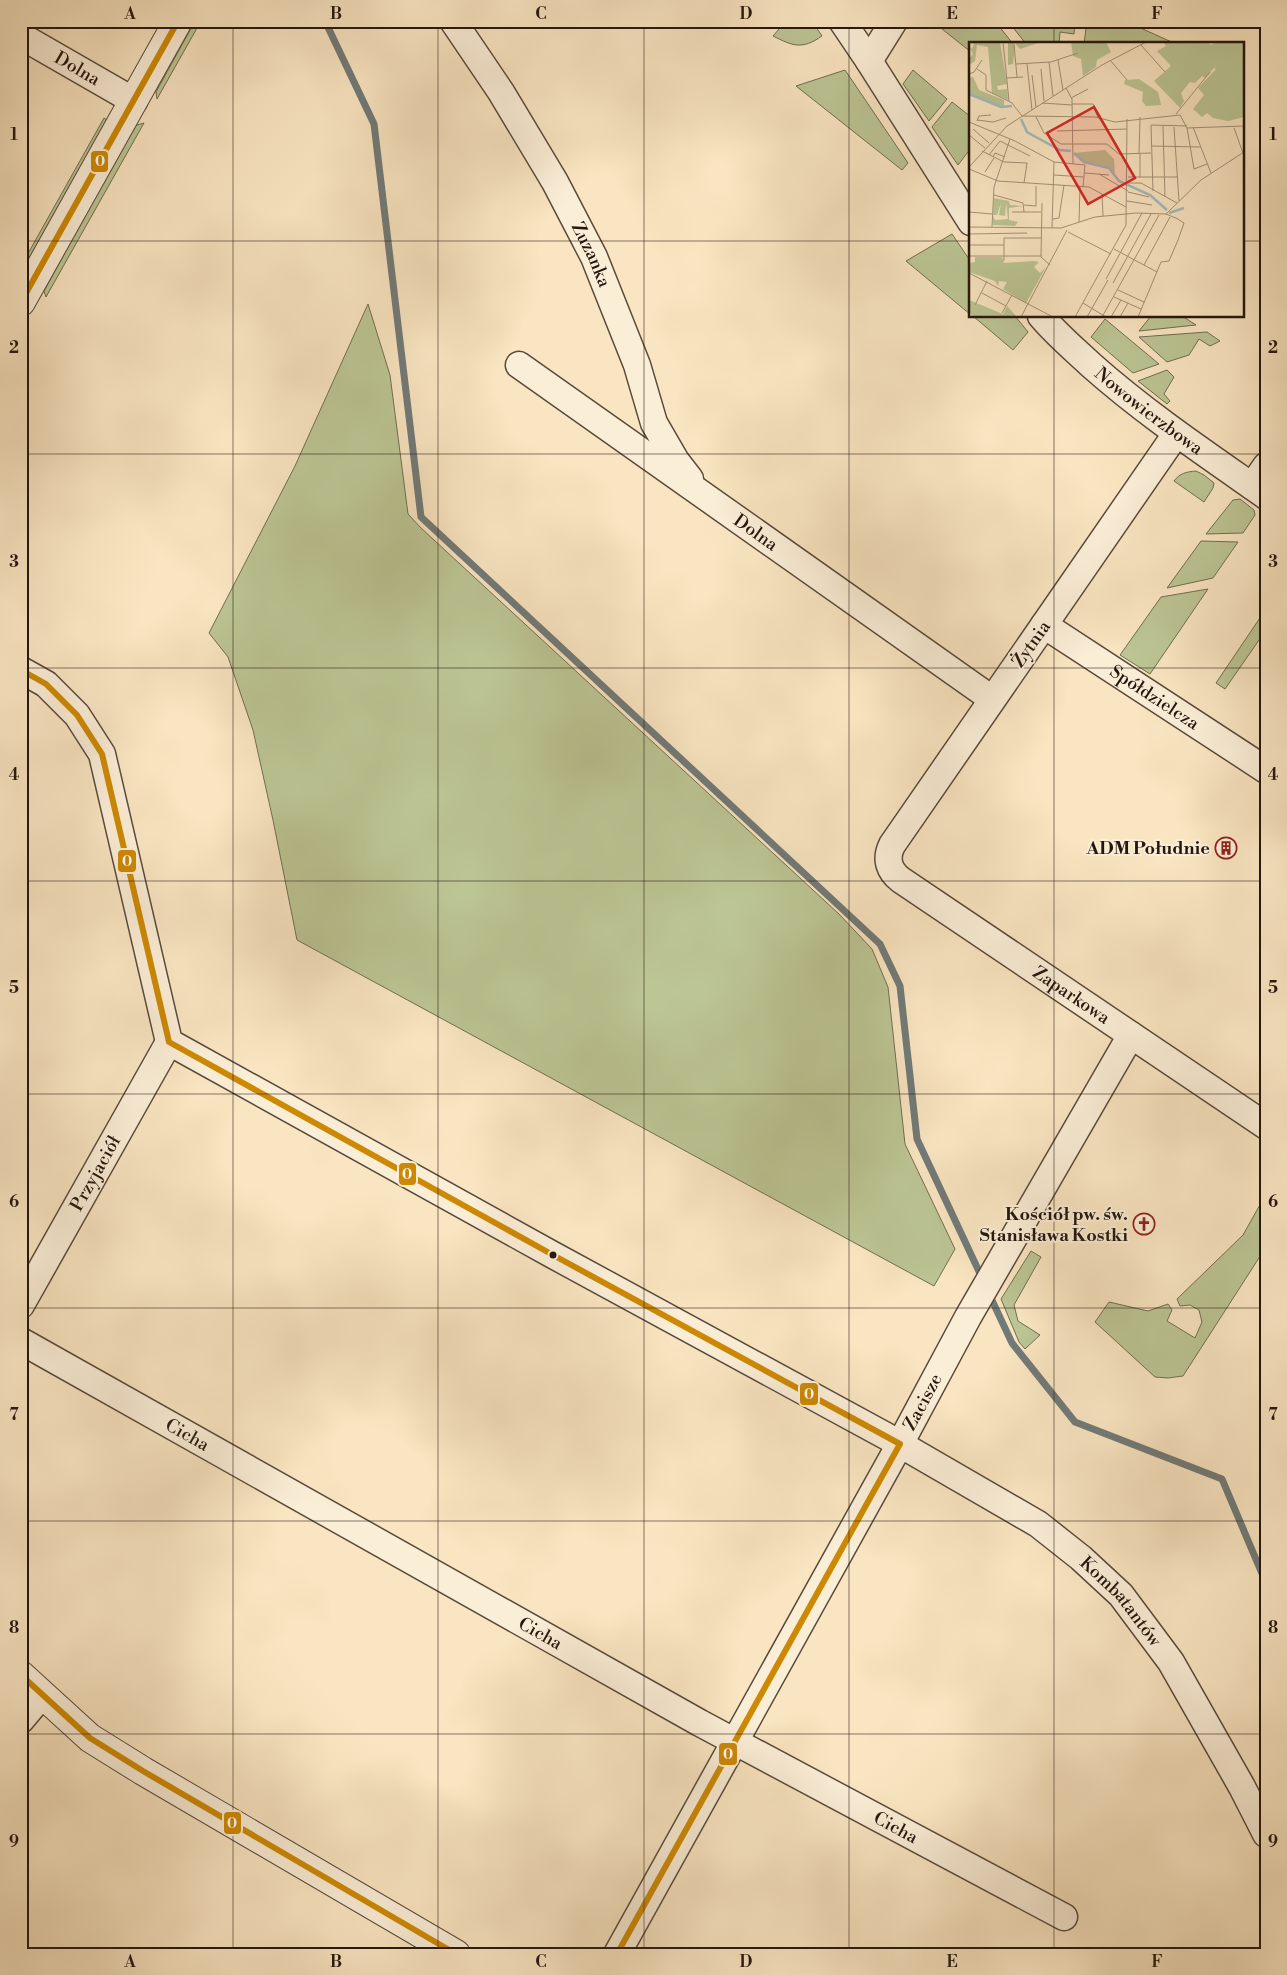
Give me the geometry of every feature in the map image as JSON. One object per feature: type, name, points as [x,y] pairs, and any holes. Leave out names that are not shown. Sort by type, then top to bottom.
[{"type":"street","points":[[21,302],[178,21]]},
{"type":"street","name":"Zuzanka","points":[[453,21],[501,92],[555,182],[594,257],[637,365],[654,423],[676,461],[707,498]]},
{"type":"street","points":[[842,21],[969,219]]},
{"type":"street","points":[[869,61],[894,21]]},
{"type":"street","name":"Dolna","points":[[21,36],[134,101]]},
{"type":"street","name":"Nowowierzbowa","points":[[1043,318],[1066,343],[1108,380],[1176,434],[1261,483]]},
{"type":"street","name":"Dolna","points":[[519,365],[992,699]]},
{"type":"street","name":"Żytnia","points":[[888,856],[892,845],[1176,434]]},
{"type":"street","name":"Spółdzielcza","points":[[1044,624],[1266,770]]},
{"type":"street","points":[[21,670],[46,684],[77,715],[102,754],[169,1042],[553,1255],[900,1444]]},
{"type":"street","name":"Zaparkowa","points":[[888,856],[891,870],[901,880],[1266,1126]]},
{"type":"street","name":"Zacisze","points":[[617,1954],[900,1444],[968,1317],[1131,1035]]},
{"type":"street","name":"Przyjaciół","points":[[21,1305],[169,1042]]},
{"type":"street","name":"Cicha","points":[[21,1341],[735,1742],[1064,1917]]},
{"type":"street","name":"Kombatantów","points":[[900,1444],[1038,1524],[1121,1595],[1171,1662],[1242,1787],[1266,1834]]},
{"type":"street","points":[[21,1675],[90,1738],[456,1954]]},
{"type":"street","points":[[21,1720],[42,1695]]},
{"type":"green space","points":[[195,21],[201,21],[157,99],[156,92]]},
{"type":"green space","points":[[786,21],[812,21],[822,36],[809,43],[798,45],[773,36]]},
{"type":"green space","points":[[932,21],[995,21],[1011,42],[969,42],[969,50]]},
{"type":"green space","points":[[1008,21],[1075,21],[1074,34],[1060,32],[1059,42],[1024,42]]},
{"type":"green space","points":[[1087,21],[1125,21],[1172,42],[1084,42]]},
{"type":"green space","points":[[845,70],[908,163],[902,170],[796,86]]},
{"type":"green space","points":[[913,70],[947,99],[929,121],[903,84]]},
{"type":"green space","points":[[952,102],[969,115],[969,151],[958,165],[932,127]]},
{"type":"green space","points":[[104,118],[107,120],[21,274],[21,266]]},
{"type":"green space","points":[[144,123],[46,297],[44,291],[131,131],[137,125]]},
{"type":"green space","points":[[952,234],[969,259],[969,313],[906,261]]},
{"type":"green space","points":[[368,304],[390,375],[408,514],[839,914],[872,949],[888,987],[905,1144],[955,1249],[934,1286],[297,940],[253,730],[228,657],[209,633],[295,466]]},
{"type":"green space","points":[[975,318],[1017,318],[1028,332],[1013,350]]},
{"type":"green space","points":[[1149,318],[1185,318],[1196,325],[1139,331]]},
{"type":"green space","points":[[1105,319],[1159,364],[1133,373],[1091,337]]},
{"type":"green space","points":[[1207,332],[1220,341],[1210,346],[1199,339],[1189,355],[1167,362],[1139,337]]},
{"type":"green space","points":[[1167,370],[1174,377],[1164,394],[1170,401],[1167,404],[1138,381]]},
{"type":"green space","points":[[1196,471],[1214,483],[1204,502],[1174,481],[1184,473]]},
{"type":"green space","points":[[1240,499],[1254,510],[1255,515],[1243,533],[1206,534],[1233,500]]},
{"type":"green space","points":[[1201,541],[1238,542],[1213,578],[1167,588]]},
{"type":"green space","points":[[1208,589],[1150,674],[1120,655],[1161,597]]},
{"type":"green space","points":[[1266,609],[1266,630],[1225,689],[1216,683]]},
{"type":"green space","points":[[1266,1194],[1266,1247],[1183,1376],[1155,1377],[1095,1322],[1109,1302],[1148,1311],[1168,1304],[1172,1310],[1167,1321],[1195,1338],[1202,1322],[1199,1310],[1190,1305],[1180,1306],[1177,1299],[1243,1235]]},
{"type":"green space","points":[[1031,1251],[1041,1257],[1014,1305],[1018,1321],[1040,1335],[1025,1349],[1019,1342],[1001,1299]]},
{"type":"waterway","points":[[325,21],[374,124],[421,517],[880,944],[900,986],[917,1139],[983,1280]]},
{"type":"waterway","points":[[989,1294],[1012,1343],[1075,1422],[1222,1479],[1266,1583]]},
{"type":"transit line","name":"0","points":[[21,302],[178,21]]},
{"type":"transit line","name":"0","points":[[21,670],[46,684],[77,715],[102,754],[169,1042],[553,1255],[900,1444],[617,1954]]},
{"type":"transit line","name":"0","points":[[21,1675],[90,1738],[456,1954]]},
{"type":"place","name":"ADM Południe","points":[[1226,848]]},
{"type":"place","name":"Kościół pw. św. Stanisława Kostki","points":[[1144,1224]]}]
